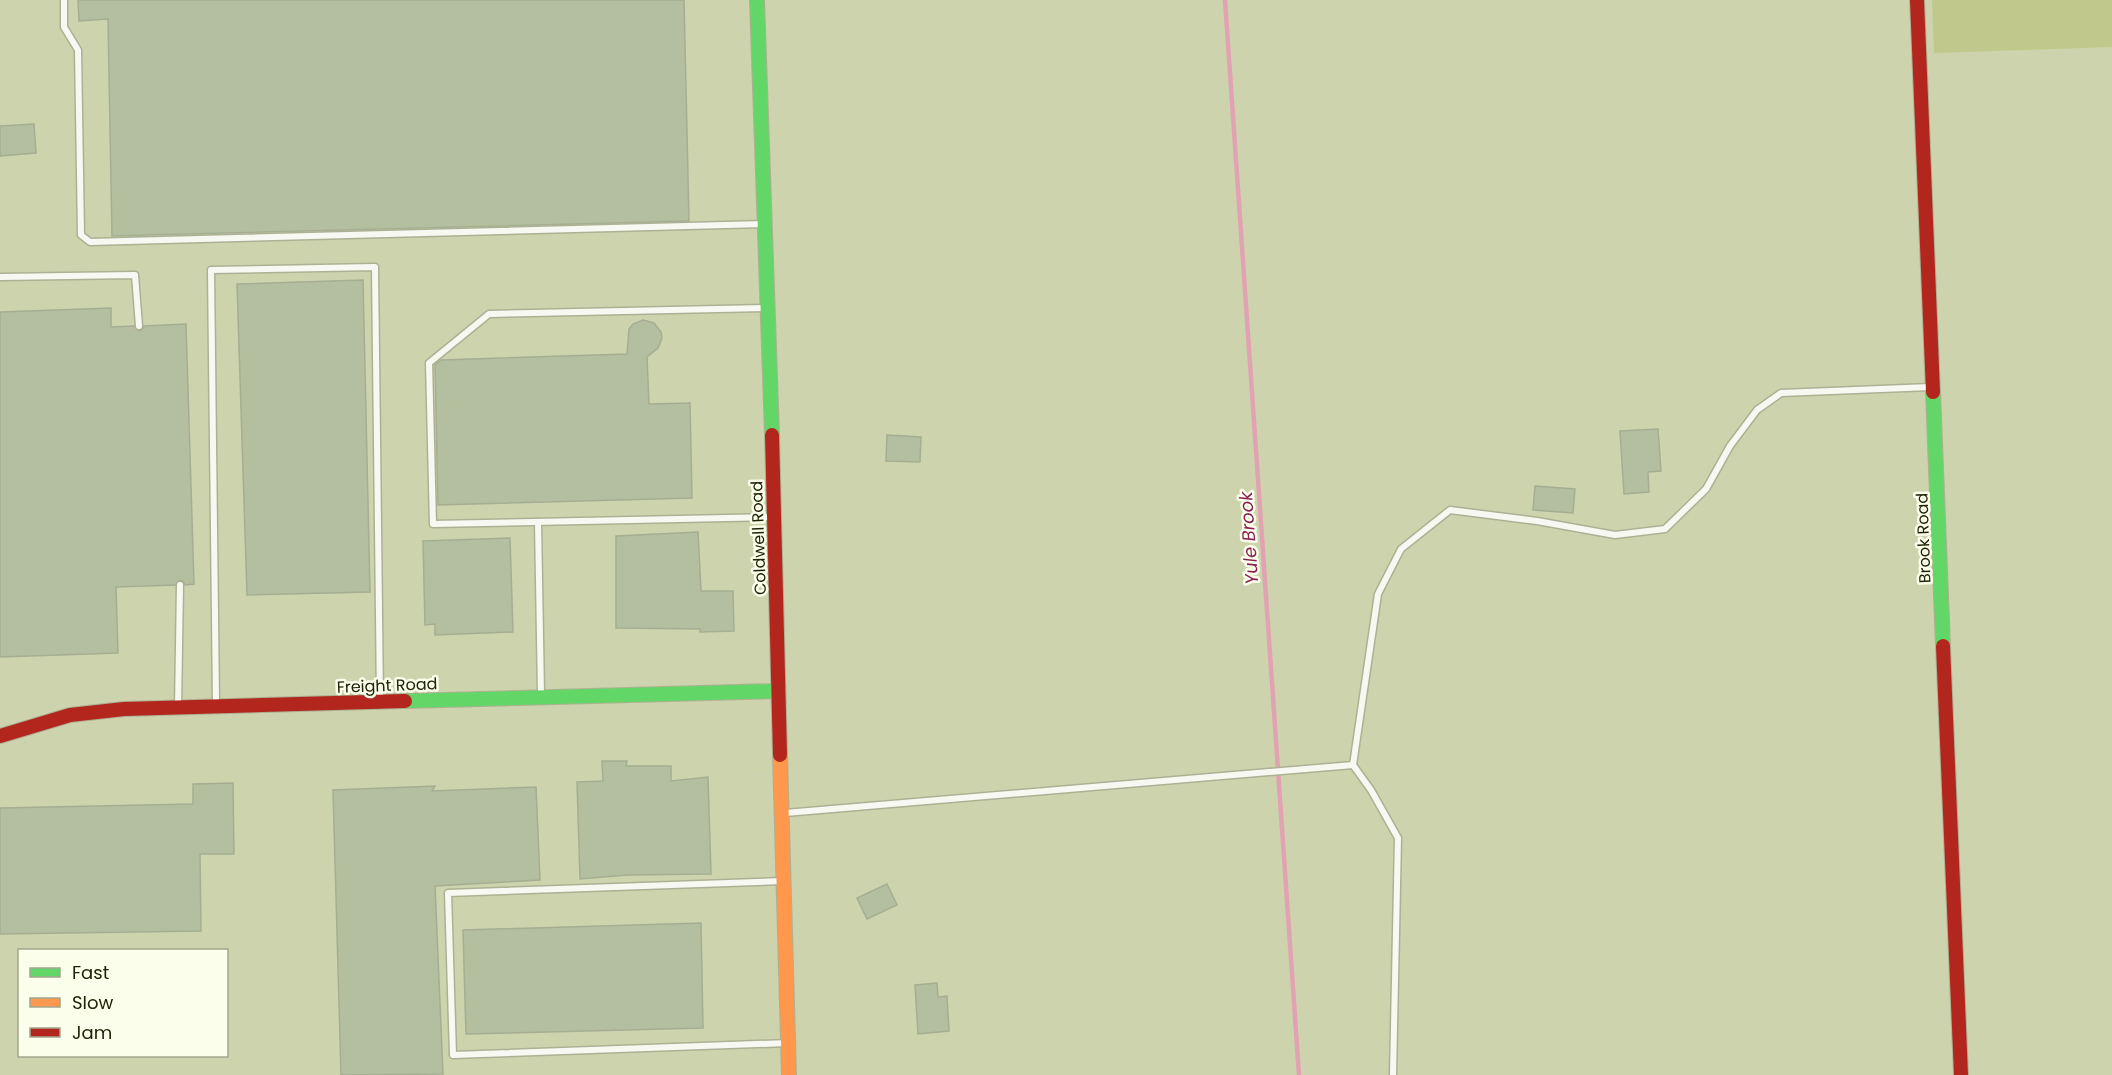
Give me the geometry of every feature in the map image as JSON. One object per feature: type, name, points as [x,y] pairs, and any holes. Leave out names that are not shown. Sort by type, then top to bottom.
[{"type":"street","name":"Coldwell Road","points":[[757,0],[766,224],[789,1075]]},
{"type":"street","name":"Brook Road","points":[[1917,0],[1961,1075]]},
{"type":"street","name":"Freight Road","points":[[0,736],[70,715],[124,709],[778,691]]},
{"type":"lane","points":[[64,0],[64,27],[78,50],[81,235],[90,242],[766,224]]},
{"type":"lane","points":[[216,706],[211,270],[375,267],[380,702]]},
{"type":"lane","points":[[0,277],[135,275],[139,326]]},
{"type":"lane","points":[[768,308],[489,314],[429,363],[433,524],[774,516]]},
{"type":"lane","points":[[1393,1075],[1398,838],[1371,790],[1353,765],[1378,594],[1401,549],[1450,510],[1537,521],[1615,535],[1665,529],[1706,489],[1730,446],[1757,410],[1781,393],[1933,387]]},
{"type":"lane","points":[[537,522],[541,698]]},
{"type":"lane","points":[[178,707],[180,585]]},
{"type":"lane","points":[[782,813],[1353,765]]},
{"type":"lane","points":[[784,881],[448,893],[448,905],[453,1055],[788,1043]]},
{"type":"green space","points":[[1932,0],[2112,0],[2112,47],[1934,53]]},
{"type":"building","points":[[78,0],[684,0],[689,221],[112,236],[108,19],[79,21]]},
{"type":"building","points":[[34,124],[36,153],[0,156],[0,126]]},
{"type":"building","points":[[363,280],[370,592],[247,595],[237,284]]},
{"type":"building","points":[[111,308],[111,327],[134,326],[139,331],[144,326],[186,324],[194,584],[185,585],[180,580],[175,585],[116,587],[118,653],[0,657],[0,312]]},
{"type":"building","points":[[643,320],[654,323],[661,332],[662,338],[658,348],[647,357],[649,404],[690,403],[692,498],[438,505],[435,365],[441,360],[627,354],[629,329],[633,324]]},
{"type":"building","points":[[1658,429],[1661,471],[1648,472],[1649,492],[1624,494],[1620,431]]},
{"type":"building","points":[[887,435],[921,437],[920,462],[886,461]]},
{"type":"building","points":[[1535,486],[1575,489],[1573,513],[1533,510]]},
{"type":"building","points":[[698,532],[701,591],[733,591],[734,631],[700,632],[700,629],[616,628],[616,536]]},
{"type":"building","points":[[510,538],[513,632],[435,635],[435,624],[425,625],[423,541]]},
{"type":"building","points":[[602,761],[627,761],[626,766],[671,766],[671,781],[708,777],[711,874],[627,875],[580,879],[577,782],[603,781]]},
{"type":"building","points":[[233,783],[234,854],[200,854],[201,931],[0,934],[0,808],[193,804],[193,784]]},
{"type":"building","points":[[435,786],[432,791],[536,787],[540,880],[435,886],[443,1074],[341,1075],[333,790]]},
{"type":"building","points":[[887,884],[897,905],[867,919],[857,898]]},
{"type":"building","points":[[701,923],[703,1028],[466,1034],[463,930]]},
{"type":"building","points":[[937,983],[938,997],[947,996],[949,1031],[918,1034],[915,985]]},
{"type":"waterway","name":"Yule Brook","points":[[1225,0],[1299,1075]]},
{"type":"traffic: fast","points":[[757,0],[772,435]]},
{"type":"traffic: fast","points":[[1933,392],[1943,646]]},
{"type":"traffic: fast","points":[[405,701],[778,691]]},
{"type":"traffic: slow","points":[[780,755],[789,1075]]},
{"type":"traffic: jam","points":[[1917,0],[1933,392]]},
{"type":"traffic: jam","points":[[772,435],[780,755]]},
{"type":"traffic: jam","points":[[1943,646],[1961,1075]]},
{"type":"traffic: jam","points":[[0,736],[70,715],[124,709],[405,701]]}]
